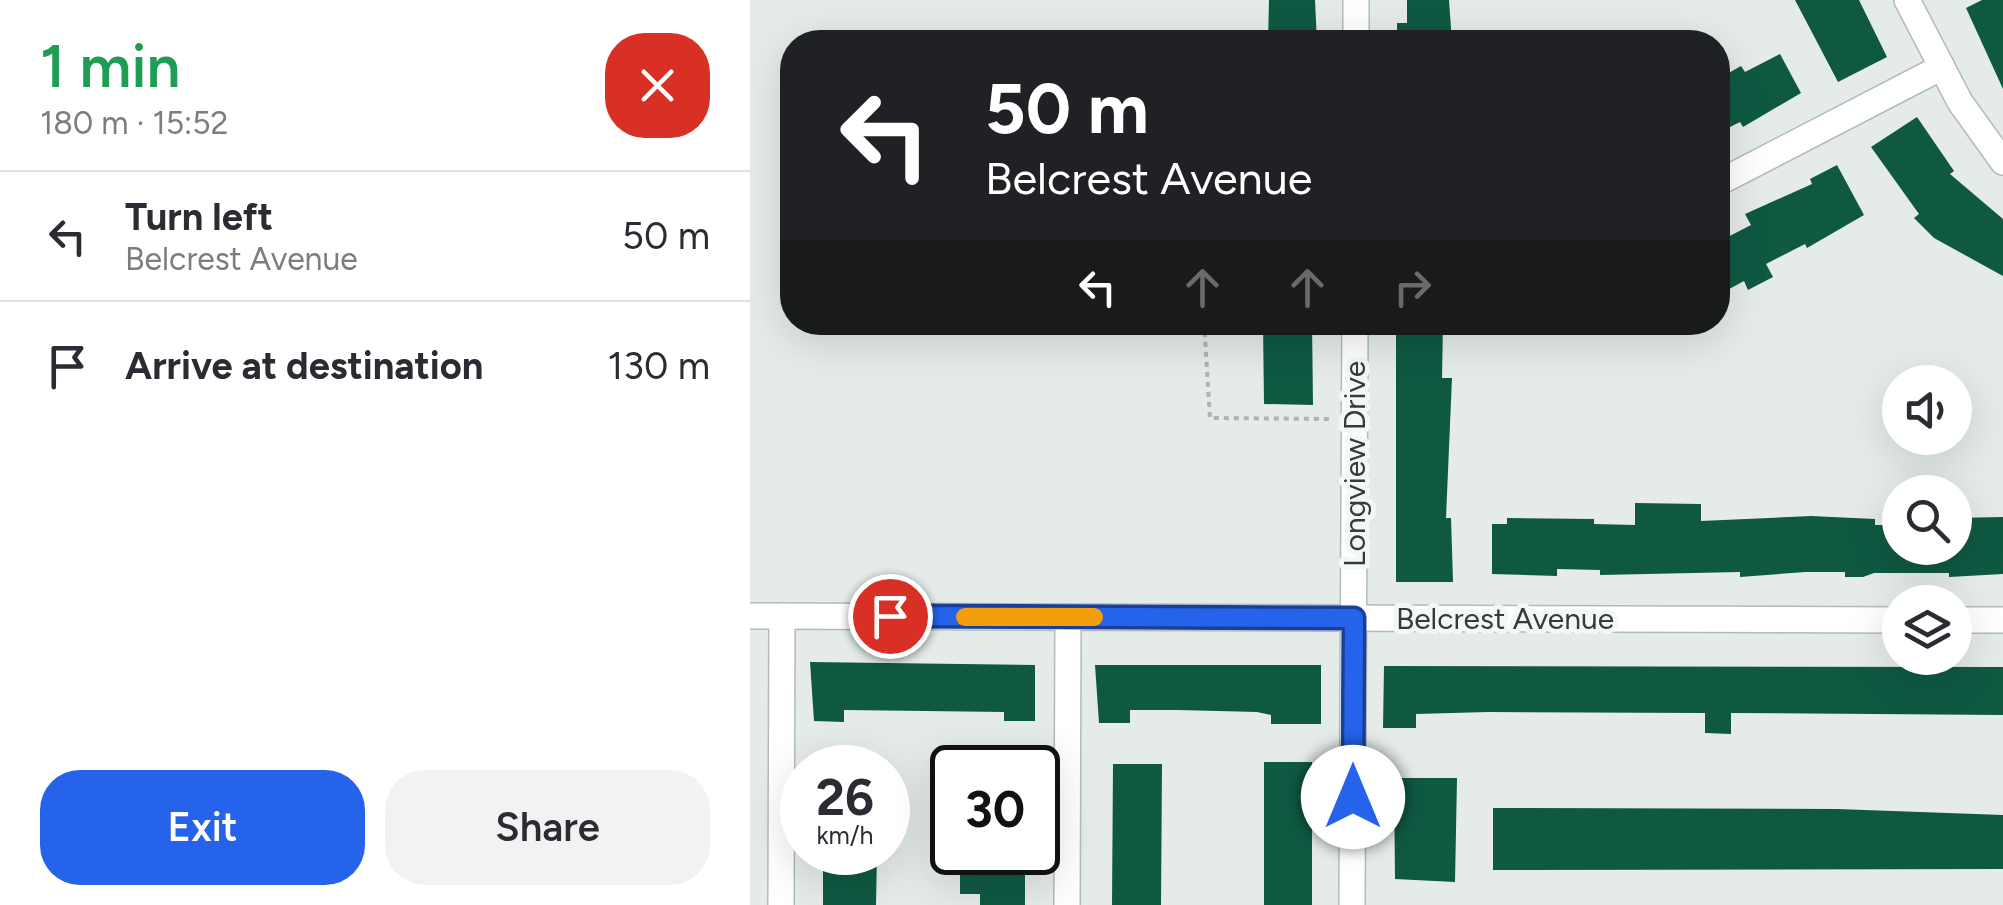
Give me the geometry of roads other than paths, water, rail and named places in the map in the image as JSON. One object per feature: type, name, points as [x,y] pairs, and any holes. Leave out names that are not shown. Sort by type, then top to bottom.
[{"type":"street","points":[[1356,0],[1356,30]]},
{"type":"street","points":[[1907,0],[1978,130],[2003,162]]},
{"type":"street","points":[[1730,177],[1942,67]]},
{"type":"street","name":"Longview Drive","points":[[1352,905],[1354,335]]},
{"type":"street","name":"Belcrest Avenue","points":[[750,616],[1882,620]]},
{"type":"street","points":[[781,905],[782,616]]},
{"type":"street","points":[[1066,905],[1068,617]]},
{"type":"street","points":[[1972,620],[2003,620]]}]
